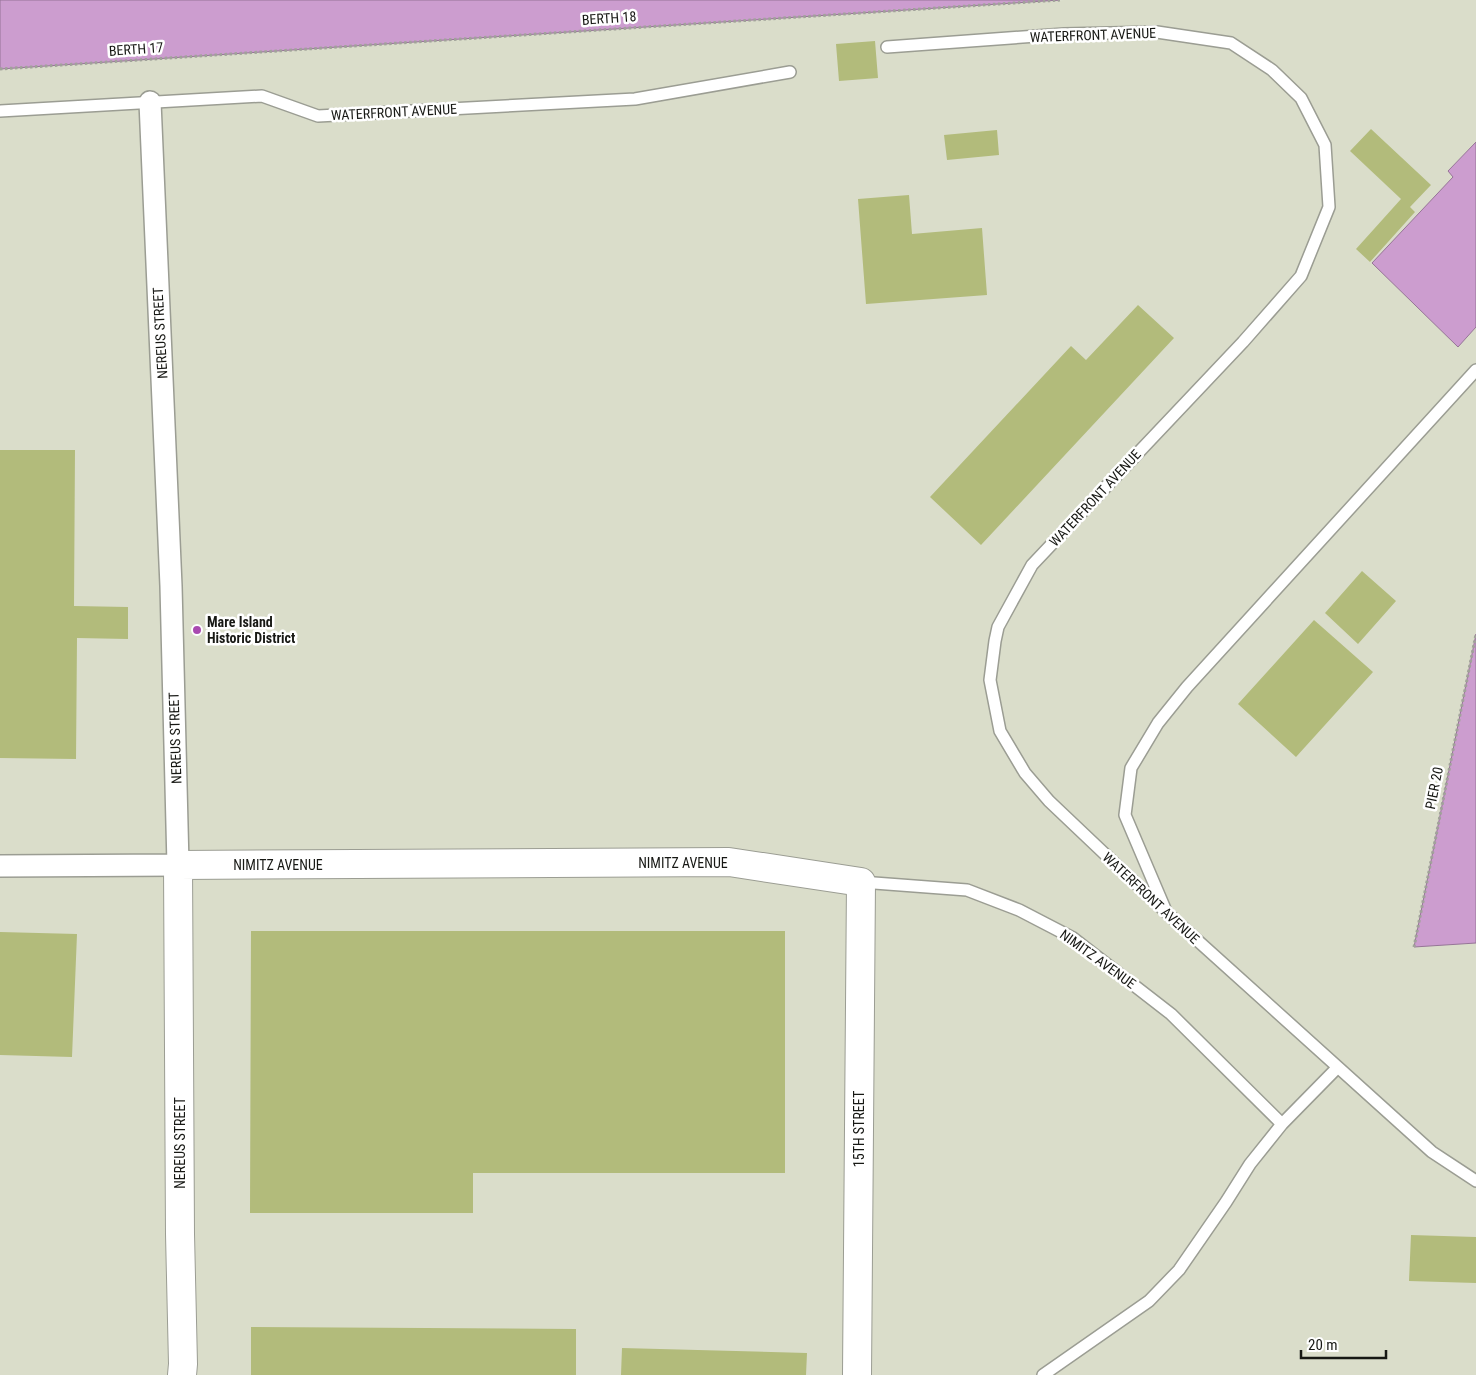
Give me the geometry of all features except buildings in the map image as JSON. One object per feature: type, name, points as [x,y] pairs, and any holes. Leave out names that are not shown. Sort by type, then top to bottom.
[{"type":"street","name":"NEREUS STREET","points":[[150,102],[172,586],[178,865],[182,1375]]},
{"type":"street","name":"NIMITZ AVENUE","points":[[0,866],[729,862],[862,882]]},
{"type":"street","name":"15TH STREET","points":[[857,1375],[862,882]]},
{"type":"lane","name":"WATERFRONT AVENUE","points":[[887,47],[1064,34],[1157,32],[1231,44],[1272,70],[1301,98],[1325,145],[1329,207],[1301,276],[1243,342],[1032,565],[998,628],[990,680],[1000,731],[1025,773],[1049,801],[1167,913],[1336,1068],[1432,1152],[1476,1181]]},
{"type":"lane","name":"WATERFRONT AVENUE","points":[[0,111],[262,96],[318,116],[635,99],[790,72]]},
{"type":"lane","points":[[1167,913],[1125,815],[1131,768],[1158,722],[1187,687],[1476,370]]},
{"type":"lane","name":"NIMITZ AVENUE","points":[[862,882],[968,890],[1019,910],[1072,938],[1171,1014],[1282,1124]]},
{"type":"lane","points":[[1043,1375],[1149,1301],[1179,1270],[1250,1164],[1282,1124],[1336,1068]]},
{"type":"path","name":"BERTH 18","points":[[273,52],[1060,0]]},
{"type":"path","name":"BERTH 17","points":[[0,70],[273,52]]},
{"type":"path","name":"PIER 20","points":[[1414,946],[1476,634]]},
{"type":"shaded area","points":[[0,0],[1060,0],[0,69]]},
{"type":"shaded area","points":[[1064,0],[1476,0],[1476,142],[1448,171],[1453,176],[1458,346],[1476,327],[1476,634],[1414,946],[1476,943],[1476,1375],[0,1375],[0,69]]},
{"type":"shaded area","points":[[1476,142],[1476,327],[1458,347],[1372,263],[1453,177],[1448,171]]},
{"type":"shaded area","points":[[1476,634],[1476,943],[1414,947]]},
{"type":"place","name":"Mare Island Historic District","points":[[197,630]]}]
